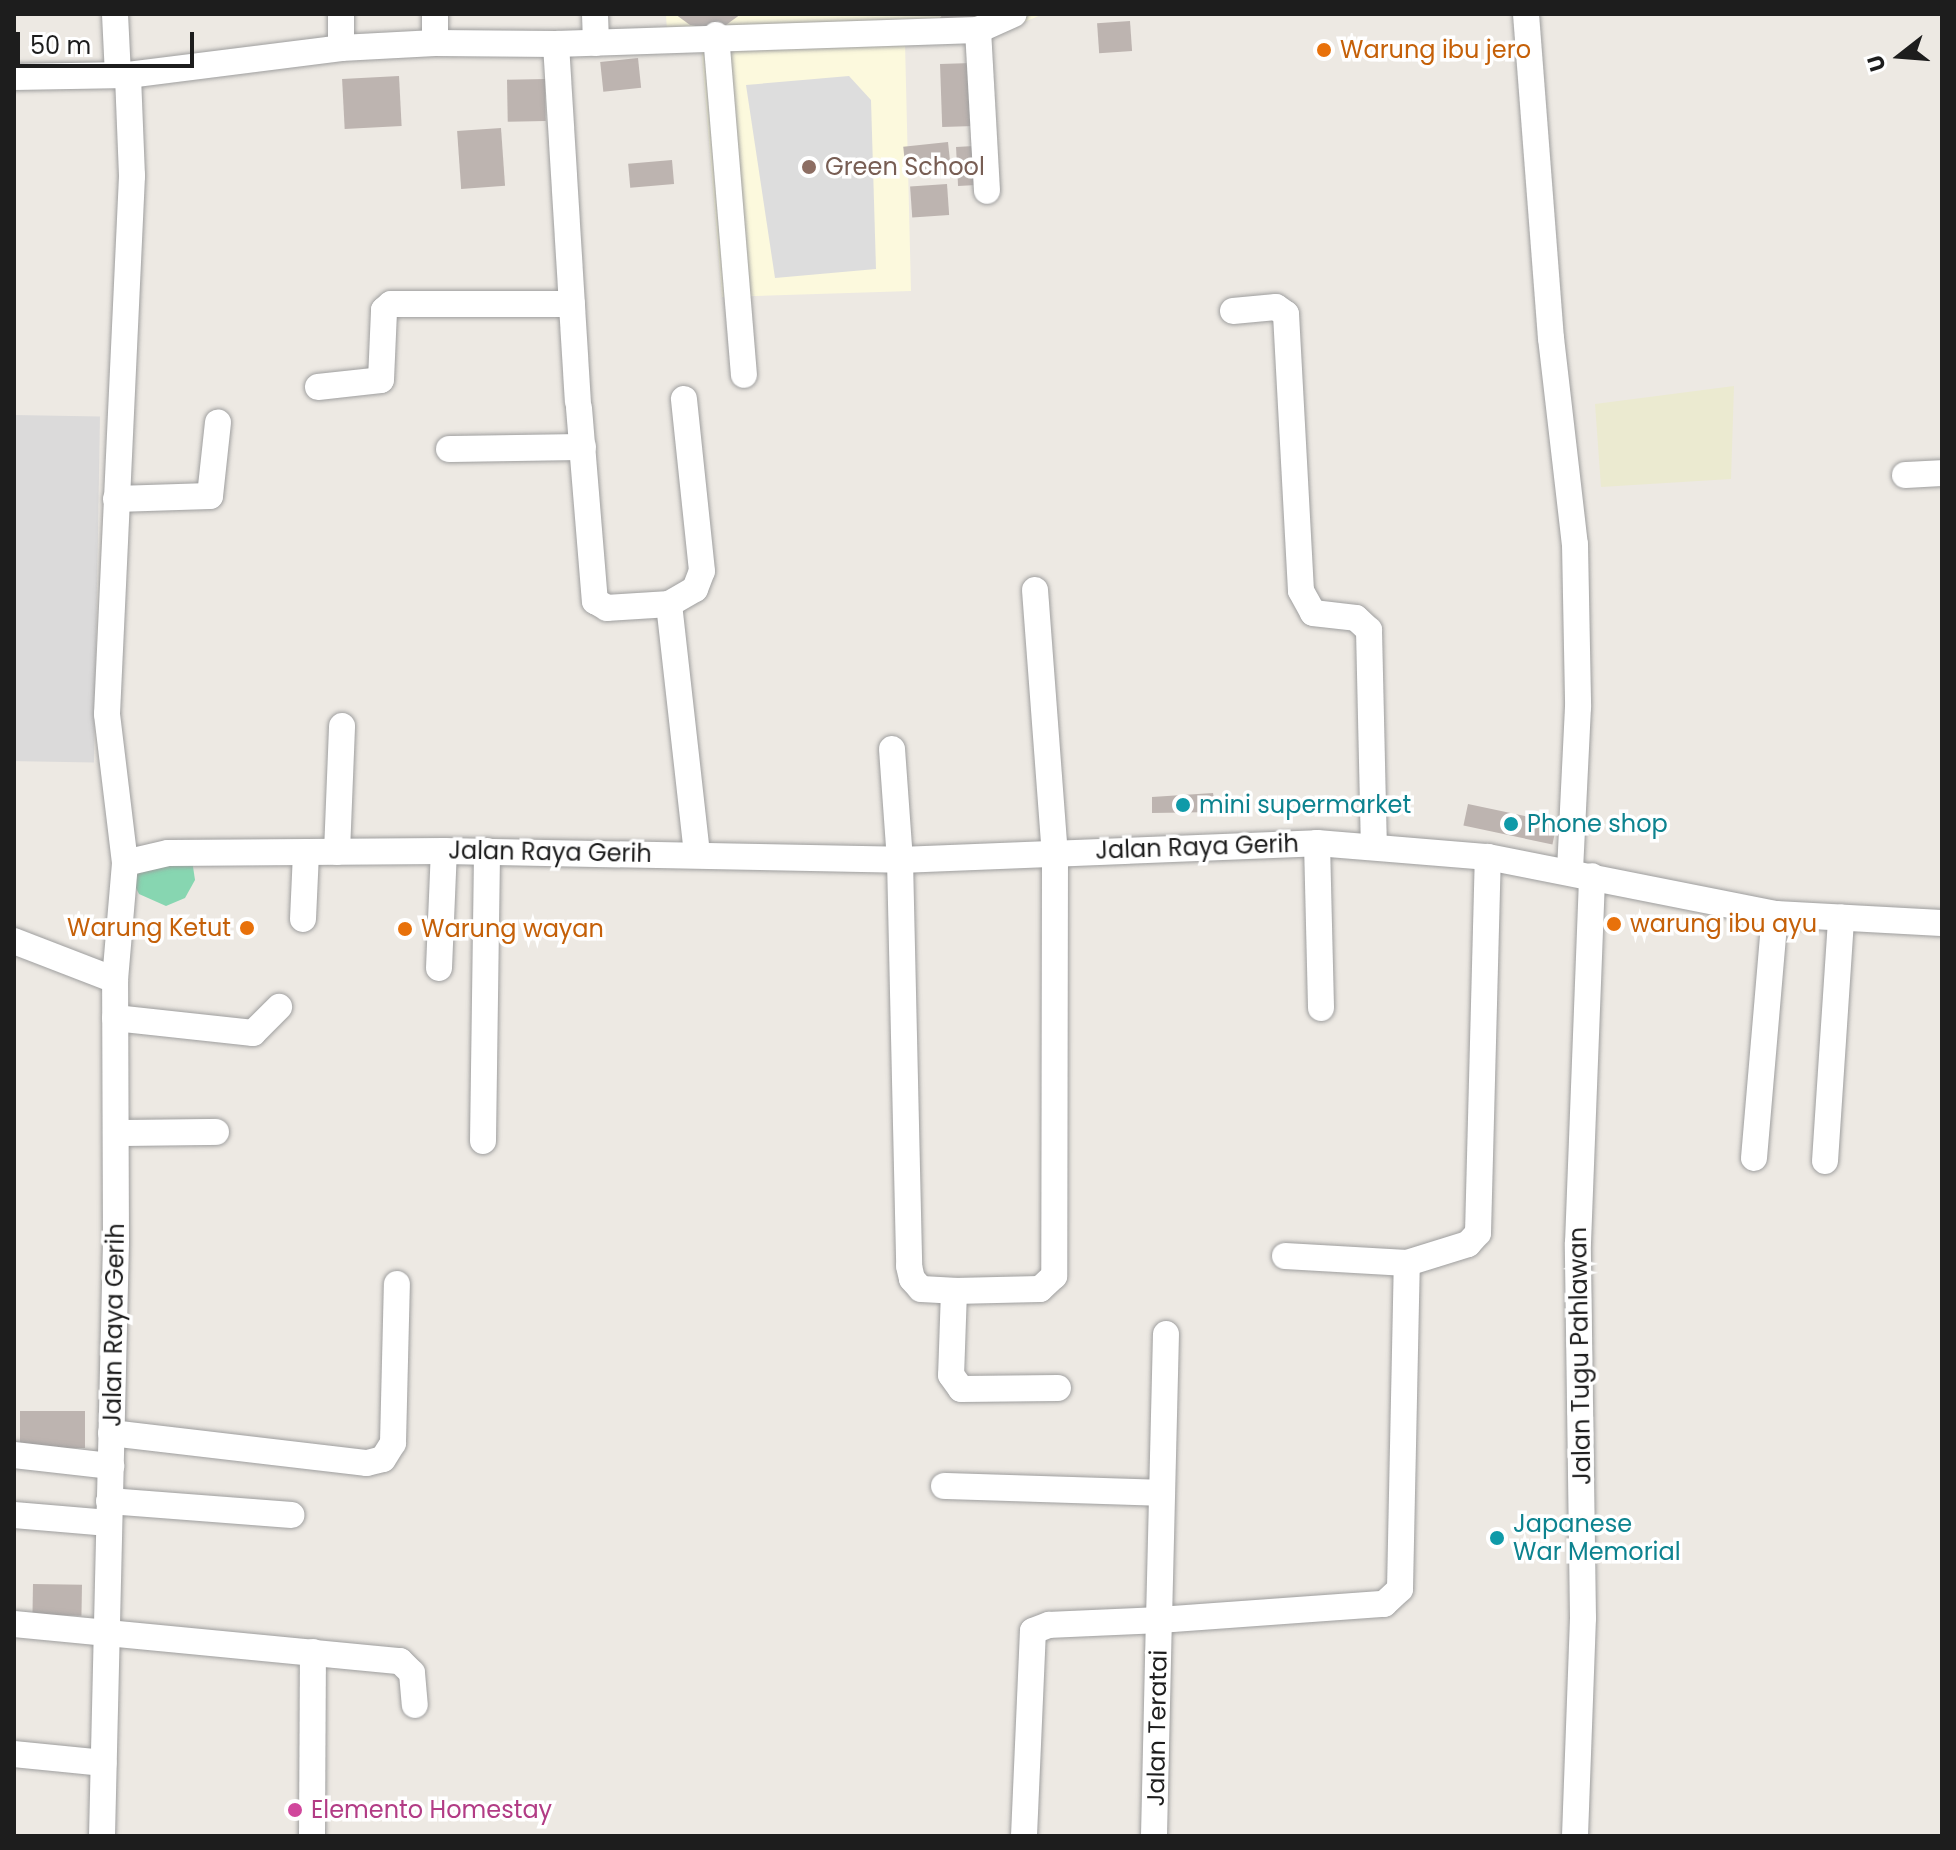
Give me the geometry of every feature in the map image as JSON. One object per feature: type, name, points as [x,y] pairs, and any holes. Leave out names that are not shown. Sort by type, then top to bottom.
[{"type":"street","points":[[115,14],[132,176],[107,714],[125,863]]},
{"type":"street","points":[[341,14],[341,48]]},
{"type":"street","points":[[435,14],[435,43]]},
{"type":"street","points":[[595,14],[596,43]]},
{"type":"street","points":[[14,77],[123,75],[341,48],[435,43],[556,44],[716,35],[978,30],[1014,14]]},
{"type":"street","name":"Jalan Tugu Pahlawan","points":[[1526,14],[1550,323],[1575,544],[1581,873],[1578,1243],[1583,1618],[1575,1836]]},
{"type":"street","points":[[978,30],[987,191]]},
{"type":"street","points":[[716,35],[744,375]]},
{"type":"street","points":[[556,44],[578,404],[597,605],[669,604],[695,589],[702,571],[684,399]]},
{"type":"street","points":[[318,387],[381,380],[384,310],[391,304],[572,304]]},
{"type":"street","points":[[1233,311],[1276,307],[1286,314],[1301,591],[1313,613],[1356,618],[1369,630],[1374,846]]},
{"type":"street","points":[[116,499],[210,496],[218,422]]},
{"type":"street","points":[[449,449],[583,447]]},
{"type":"street","points":[[1905,475],[1942,473]]},
{"type":"street","points":[[892,749],[900,860],[909,1266],[912,1279],[921,1289],[1040,1289],[1054,1276],[1055,854],[1035,590]]},
{"type":"street","points":[[669,604],[697,854]]},
{"type":"street","points":[[337,852],[342,726]]},
{"type":"street","points":[[1317,843],[1321,1008]]},
{"type":"street","name":"Jalan Raya Gerih","points":[[102,1836],[111,1466],[115,980],[125,863],[168,853],[444,851],[900,860],[1317,843],[1488,857],[1581,873],[1775,914],[1942,923]]},
{"type":"street","points":[[439,968],[444,851]]},
{"type":"street","points":[[483,1141],[487,851]]},
{"type":"street","points":[[303,919],[306,852]]},
{"type":"street","points":[[1285,1256],[1407,1263],[1468,1244],[1478,1233],[1488,857]]},
{"type":"street","points":[[1754,1158],[1775,914]]},
{"type":"street","points":[[1825,1161],[1841,918]]},
{"type":"street","points":[[14,941],[115,980]]},
{"type":"street","points":[[115,1018],[253,1033],[279,1007]]},
{"type":"street","points":[[116,1133],[216,1132]]},
{"type":"street","points":[[1024,1836],[1033,1631],[1049,1625],[1384,1604],[1394,1599],[1400,1589],[1407,1263]]},
{"type":"street","points":[[111,1433],[367,1463],[383,1459],[393,1443],[397,1284]]},
{"type":"street","points":[[954,1291],[955,1384],[961,1389],[1058,1388]]},
{"type":"street","name":"Jalan Teratai","points":[[1154,1836],[1166,1334]]},
{"type":"street","points":[[14,1455],[111,1466]]},
{"type":"street","points":[[944,1486],[1161,1493]]},
{"type":"street","points":[[14,1515],[109,1512],[291,1515]]},
{"type":"street","points":[[14,1624],[400,1661],[412,1673],[415,1705]]},
{"type":"street","points":[[312,1836],[313,1652]]},
{"type":"street","points":[[14,1754],[104,1763]]},
{"type":"shaded area","name":"Green School","points":[[666,14],[1043,14],[978,42],[905,43],[911,291],[722,297],[700,33],[667,34]]},
{"type":"shaded area","points":[[849,76],[871,100],[876,269],[775,278],[746,85]]},
{"type":"shaded area","points":[[14,415],[100,417],[94,762],[14,761]]},
{"type":"green space","points":[[1734,386],[1731,479],[1601,487],[1595,404]]},
{"type":"green space","points":[[139,854],[192,860],[195,880],[185,898],[166,906],[139,894],[134,884]]},
{"type":"building","points":[[675,14],[741,14],[726,25],[707,28],[690,25]]},
{"type":"building","points":[[943,14],[978,14],[970,20],[936,23]]},
{"type":"building","points":[[1130,21],[1132,51],[1099,53],[1097,23]]},
{"type":"building","points":[[638,58],[641,88],[603,92],[600,62]]},
{"type":"building","points":[[972,63],[974,126],[942,127],[940,64]]},
{"type":"building","points":[[399,76],[402,126],[345,129],[342,79]]},
{"type":"building","points":[[545,79],[546,121],[508,122],[507,80]]},
{"type":"building","points":[[501,128],[505,186],[461,189],[457,131]]},
{"type":"building","points":[[948,142],[951,169],[906,174],[903,147]]},
{"type":"building","points":[[974,146],[976,185],[958,186],[956,147]]},
{"type":"building","points":[[672,160],[674,184],[630,188],[628,164]]},
{"type":"building","points":[[947,184],[949,215],[912,218],[910,187]]},
{"type":"building","name":"mini supermarket","points":[[1213,793],[1216,812],[1152,813],[1152,797]]},
{"type":"building","name":"Phone shop","points":[[1468,804],[1557,823],[1552,844],[1463,826]]},
{"type":"building","points":[[20,1411],[85,1411],[85,1448],[20,1448]]},
{"type":"building","points":[[33,1584],[82,1585],[81,1616],[32,1615]]},
{"type":"place","name":"Warung ibu jero","points":[[1324,50]]},
{"type":"place","name":"Green School","points":[[809,167]]},
{"type":"place","name":"mini supermarket","points":[[1183,805]]},
{"type":"place","name":"Phone shop","points":[[1511,824]]},
{"type":"place","name":"warung ibu ayu","points":[[1614,924]]},
{"type":"place","name":"Warung Ketut","points":[[247,928]]},
{"type":"place","name":"Warung wayan","points":[[405,929]]},
{"type":"place","name":"Japanese War Memorial","points":[[1497,1538]]},
{"type":"place","name":"Elemento Homestay","points":[[295,1810]]}]
